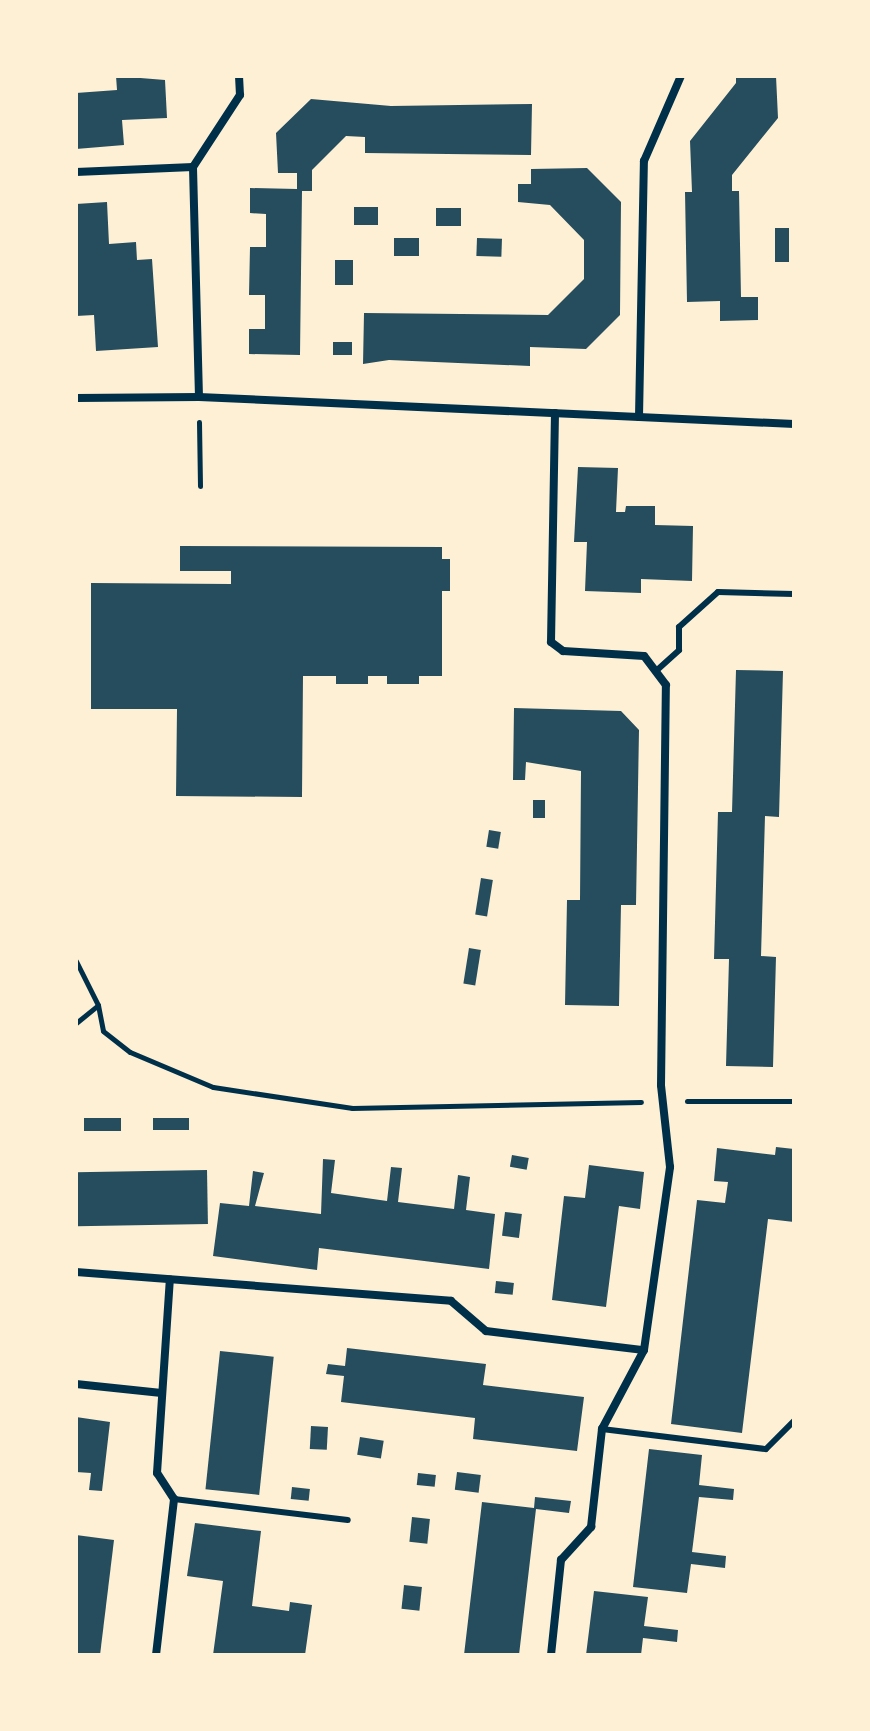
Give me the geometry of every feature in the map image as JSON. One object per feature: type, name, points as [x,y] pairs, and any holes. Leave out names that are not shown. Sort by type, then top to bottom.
[{"type":"street","points":[[199,397],[193,167],[240,95],[239,76]]},
{"type":"street","points":[[639,417],[644,161],[681,76]]},
{"type":"street","points":[[76,172],[193,167]]},
{"type":"street","points":[[76,398],[199,397],[794,424]]},
{"type":"street","points":[[551,1655],[561,1560],[591,1527],[602,1429],[644,1350],[670,1167],[663,1101],[666,685],[644,656],[563,651],[551,642],[555,413]]},
{"type":"street","points":[[76,1272],[451,1301],[486,1331],[644,1350]]},
{"type":"street","points":[[156,1655],[174,1499],[157,1473],[170,1279]]},
{"type":"street","points":[[76,1384],[162,1393]]},
{"type":"lane","points":[[656,671],[679,650],[679,627],[718,592],[794,594]]},
{"type":"lane","points":[[602,1429],[766,1449],[794,1421]]},
{"type":"lane","points":[[174,1499],[348,1520]]},
{"type":"path","points":[[199,397],[200,486]]},
{"type":"path","points":[[76,961],[98,1005],[103,1031],[130,1052],[213,1087],[352,1108],[794,1101]]},
{"type":"path","points":[[76,1023],[98,1005]]},
{"type":"building","points":[[116,76],[165,80],[167,118],[122,120],[124,145],[76,149],[76,93],[117,90]]},
{"type":"building","points":[[736,76],[776,76],[778,118],[732,175],[732,191],[739,191],[741,297],[758,297],[758,320],[720,321],[720,301],[687,302],[685,192],[692,192],[690,141],[736,83]]},
{"type":"building","points":[[311,99],[391,106],[532,104],[531,155],[365,153],[365,137],[346,136],[312,170],[312,191],[302,191],[300,355],[249,354],[249,329],[265,329],[265,295],[249,295],[250,247],[266,247],[266,214],[250,213],[250,188],[297,189],[297,173],[278,173],[276,133]]},
{"type":"building","points":[[587,168],[621,202],[620,315],[586,349],[530,347],[530,366],[389,360],[363,364],[364,313],[548,315],[584,279],[584,240],[550,205],[518,202],[518,184],[531,184],[531,169]]},
{"type":"building","points":[[107,202],[109,244],[136,242],[137,260],[152,259],[158,347],[96,351],[94,315],[76,316],[76,204]]},
{"type":"building","points":[[354,207],[378,207],[378,225],[354,225]]},
{"type":"building","points":[[436,208],[461,208],[461,226],[436,226]]},
{"type":"building","points":[[775,228],[789,228],[789,262],[775,262]]},
{"type":"building","points":[[394,238],[419,238],[419,256],[394,256]]},
{"type":"building","points":[[477,238],[502,239],[501,257],[476,256]]},
{"type":"building","points":[[335,260],[353,260],[353,285],[335,285]]},
{"type":"building","points":[[333,342],[352,342],[352,355],[333,355]]},
{"type":"building","points":[[578,467],[618,468],[616,512],[625,512],[626,506],[655,506],[655,525],[693,526],[692,581],[641,579],[641,593],[585,591],[587,542],[574,542]]},
{"type":"building","points":[[180,546],[442,547],[442,559],[450,559],[450,591],[442,591],[442,676],[419,676],[419,684],[387,684],[387,676],[368,676],[368,684],[336,684],[336,676],[303,676],[302,797],[176,796],[177,709],[91,709],[91,583],[231,584],[231,571],[180,571]]},
{"type":"building","points":[[736,670],[783,671],[779,817],[765,816],[761,956],[776,957],[773,1067],[726,1066],[729,959],[714,959],[718,812],[732,812]]},
{"type":"building","points":[[514,708],[621,711],[639,730],[636,905],[621,905],[619,1006],[565,1005],[567,900],[580,900],[581,771],[526,762],[525,780],[513,780]]},
{"type":"building","points":[[533,800],[545,800],[545,818],[533,818]]},
{"type":"building","points":[[489,830],[501,832],[498,849],[486,847]]},
{"type":"building","points":[[481,878],[493,880],[487,916],[475,915]]},
{"type":"building","points":[[469,948],[481,950],[475,985],[463,984]]},
{"type":"building","points":[[84,1118],[121,1118],[121,1131],[84,1131]]},
{"type":"building","points":[[153,1118],[189,1118],[189,1130],[153,1130]]},
{"type":"building","points":[[776,1147],[794,1149],[794,1222],[768,1219],[742,1433],[671,1424],[697,1200],[725,1203],[728,1182],[714,1181],[717,1148],[775,1155]]},
{"type":"building","points":[[512,1155],[529,1158],[527,1170],[510,1167]]},
{"type":"building","points":[[323,1159],[335,1160],[331,1193],[387,1201],[391,1167],[402,1168],[398,1202],[454,1209],[458,1175],[470,1177],[466,1210],[495,1214],[489,1269],[319,1248],[317,1270],[213,1256],[220,1203],[249,1206],[253,1171],[264,1173],[255,1206],[321,1214]]},
{"type":"building","points":[[589,1165],[644,1172],[640,1209],[619,1206],[606,1307],[552,1300],[564,1196],[585,1198]]},
{"type":"building","points":[[207,1170],[208,1224],[77,1226],[76,1172]]},
{"type":"building","points":[[505,1212],[522,1214],[519,1238],[502,1236]]},
{"type":"building","points":[[496,1281],[514,1283],[513,1295],[495,1293]]},
{"type":"building","points":[[347,1348],[486,1364],[483,1385],[584,1397],[577,1451],[473,1439],[475,1418],[341,1402],[344,1376],[326,1374],[328,1364],[345,1366]]},
{"type":"building","points":[[220,1351],[274,1357],[259,1495],[205,1489]]},
{"type":"building","points":[[76,1417],[110,1422],[102,1491],[89,1490],[91,1473],[76,1472]]},
{"type":"building","points":[[311,1426],[328,1427],[327,1450],[310,1449]]},
{"type":"building","points":[[360,1437],[384,1441],[381,1459],[357,1455]]},
{"type":"building","points":[[649,1449],[702,1455],[699,1485],[734,1489],[733,1500],[699,1497],[692,1552],[726,1556],[725,1568],[691,1564],[687,1593],[633,1587]]},
{"type":"building","points":[[457,1472],[481,1475],[479,1493],[455,1490]]},
{"type":"building","points":[[418,1473],[436,1475],[435,1487],[417,1485]]},
{"type":"building","points":[[292,1487],[310,1489],[309,1501],[291,1499]]},
{"type":"building","points":[[535,1497],[571,1501],[569,1513],[536,1509],[519,1655],[464,1655],[482,1502],[534,1508]]},
{"type":"building","points":[[412,1517],[430,1519],[427,1544],[409,1542]]},
{"type":"building","points":[[195,1523],[261,1531],[252,1606],[289,1611],[290,1602],[312,1605],[305,1655],[213,1655],[223,1581],[187,1576]]},
{"type":"building","points":[[76,1535],[114,1540],[100,1655],[76,1655]]},
{"type":"building","points":[[404,1585],[422,1587],[419,1611],[401,1609]]},
{"type":"building","points":[[594,1591],[648,1597],[644,1626],[678,1630],[677,1642],[643,1638],[641,1655],[586,1655]]}]
